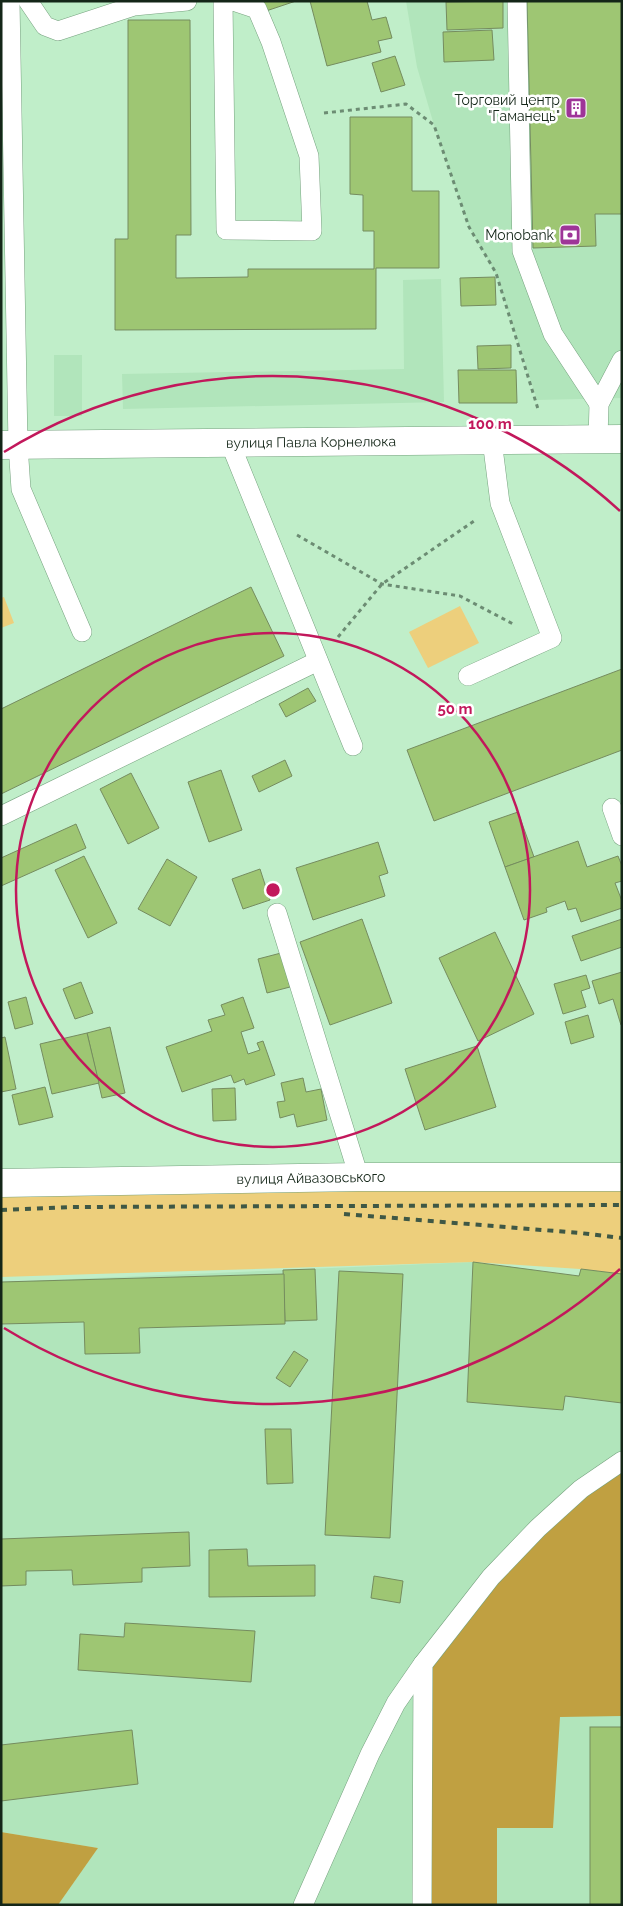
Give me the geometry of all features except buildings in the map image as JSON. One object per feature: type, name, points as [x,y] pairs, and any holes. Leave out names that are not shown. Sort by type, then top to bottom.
[{"type":"street","name":"вулиця Павла Корнелюка","points":[[10,445],[610,439]]},
{"type":"street","name":"вулиця Айвазовського","points":[[1,1183],[359,1177],[622,1177]]},
{"type":"lane","points":[[10,1],[10,445],[21,489],[82,632]]},
{"type":"lane","points":[[28,1],[45,26],[58,31],[134,6],[187,1]]},
{"type":"lane","points":[[223,1],[226,230],[312,231],[309,156],[271,42],[256,9],[233,1]]},
{"type":"lane","points":[[517,1],[522,251],[553,334],[599,404],[610,439]]},
{"type":"lane","points":[[599,404],[622,360]]},
{"type":"lane","points":[[468,676],[552,638],[500,503],[492,440]]},
{"type":"lane","points":[[230,443],[353,746]]},
{"type":"lane","points":[[1,816],[318,661]]},
{"type":"lane","points":[[612,808],[622,836]]},
{"type":"lane","points":[[278,913],[359,1177]]},
{"type":"lane","points":[[303,1905],[370,1754],[396,1703],[423,1664],[491,1577],[538,1528],[581,1489],[622,1461]]},
{"type":"lane","points":[[422,1905],[423,1664]]},
{"type":"path","points":[[296,116],[406,104],[434,125],[468,227],[496,274],[537,400],[543,440]]},
{"type":"path","points":[[318,661],[382,584],[500,503]]},
{"type":"path","points":[[258,512],[382,584],[460,596],[518,627],[540,643]]},
{"type":"shaded area","points":[[406,1],[622,1],[622,398],[537,400],[496,274],[469,227],[434,125],[417,67]]},
{"type":"shaded area","points":[[441,279],[444,402],[123,409],[122,374],[404,369],[403,280]]},
{"type":"shaded area","points":[[54,355],[82,355],[82,416],[54,416]]},
{"type":"shaded area","points":[[4,597],[14,623],[1,628],[1,598]]},
{"type":"shaded area","points":[[460,606],[479,643],[428,668],[409,632]]},
{"type":"shaded area","points":[[622,1174],[622,1274],[580,1269],[473,1262],[1,1277],[1,1183]]},
{"type":"shaded area","points":[[473,1262],[467,1402],[563,1410],[565,1396],[622,1403],[622,1905],[58,1905],[98,1848],[1,1832],[1,1282]]},
{"type":"shaded area","points":[[622,1461],[622,1716],[560,1717],[553,1828],[497,1828],[497,1905],[422,1905],[423,1664],[491,1577]]},
{"type":"shaded area","points":[[1,1832],[98,1848],[58,1905],[1,1905]]},
{"type":"railway","points":[[1,1210],[70,1207],[622,1205]]},
{"type":"railway","points":[[344,1214],[622,1238]]},
{"type":"place","name":"Торговий центр \"Гаманець\"","points":[[576,108]]},
{"type":"place","name":"Monobank","points":[[570,235]]}]
